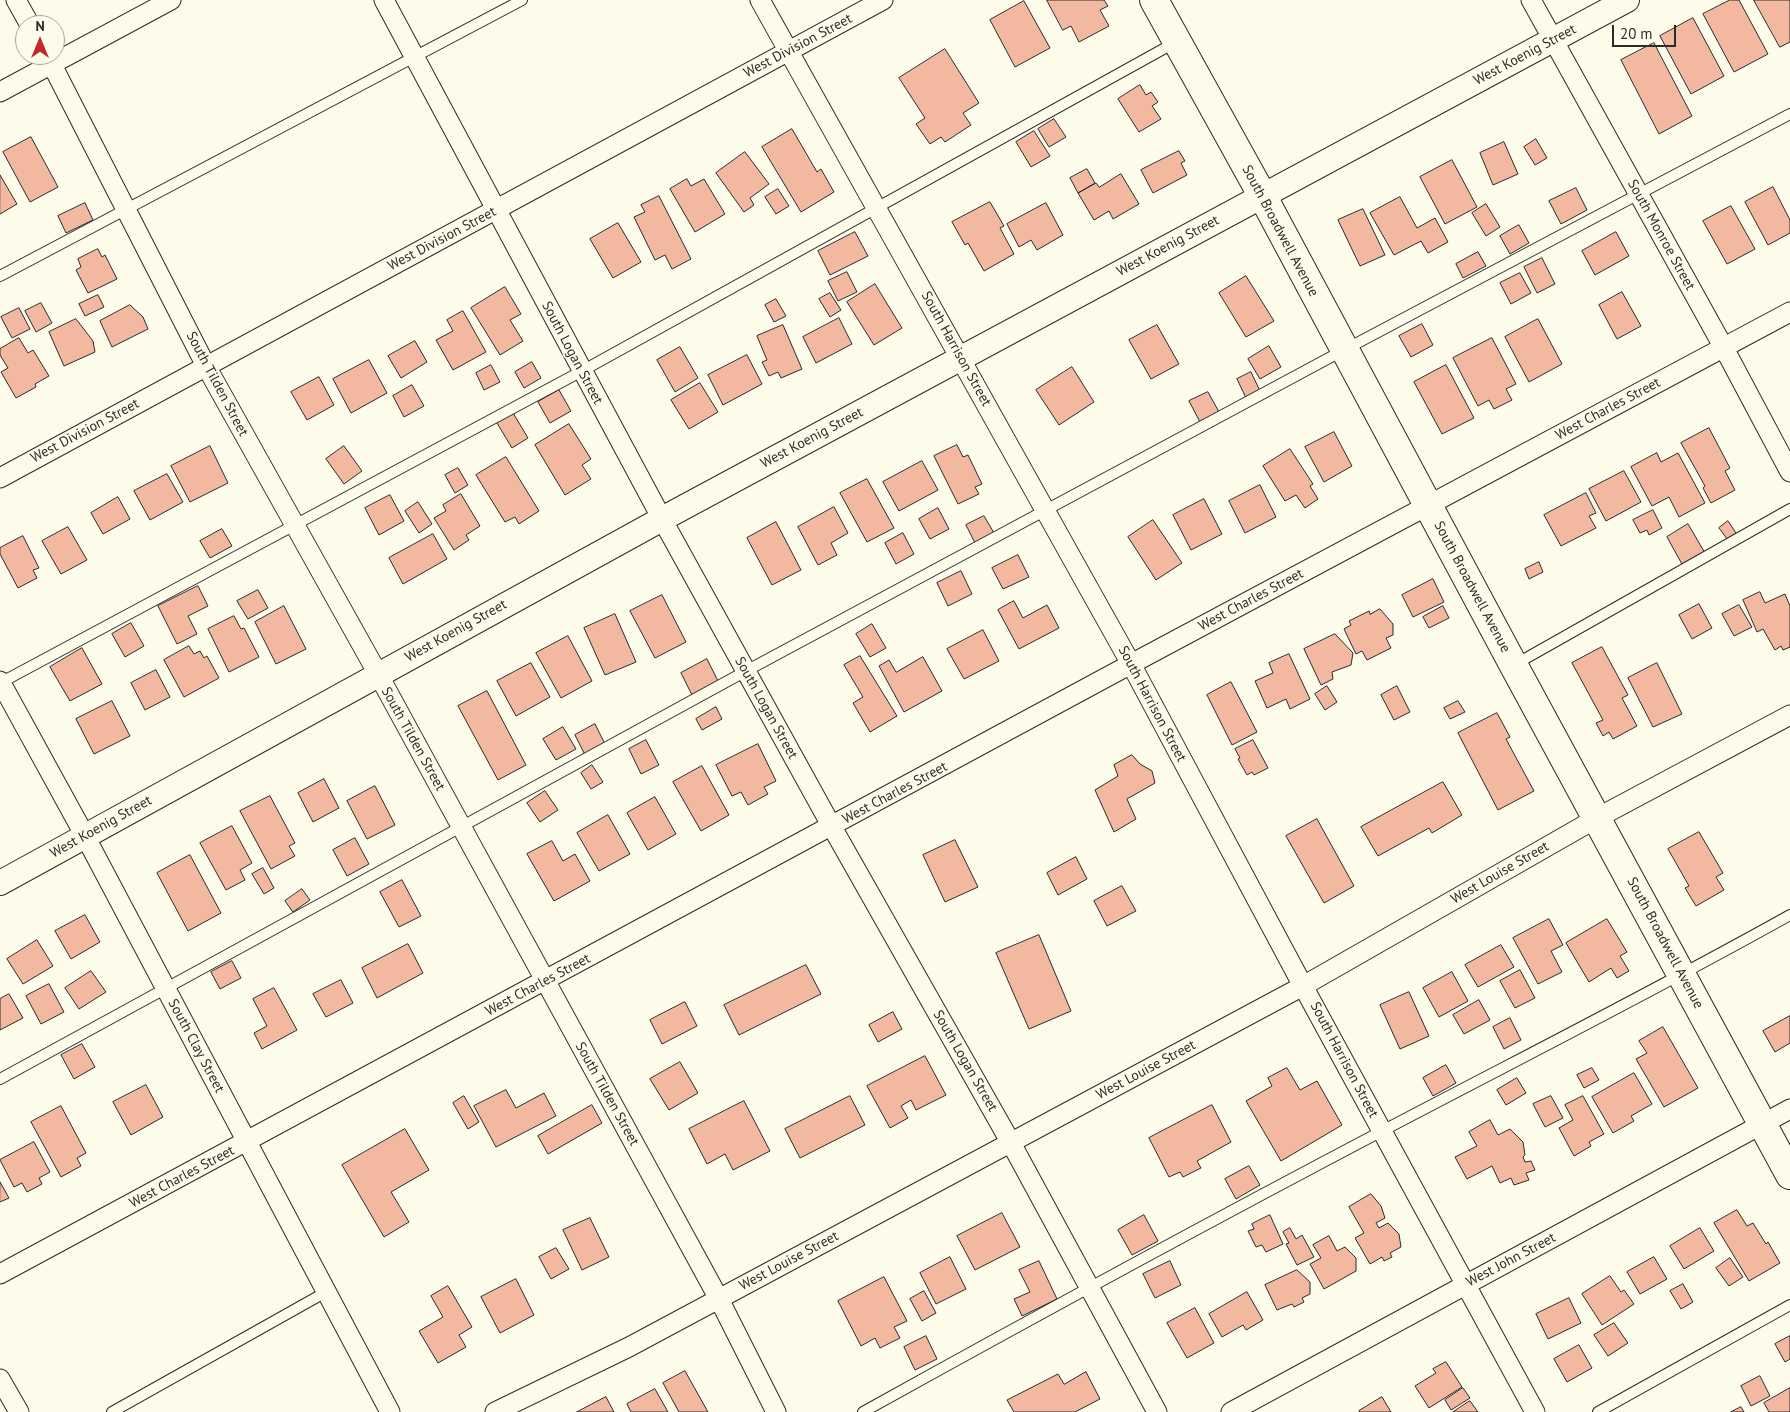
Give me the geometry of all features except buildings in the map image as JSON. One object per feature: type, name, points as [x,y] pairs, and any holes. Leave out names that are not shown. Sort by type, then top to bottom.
[{"type":"main road","name":"South Broadwell Avenue","points":[[1154,0],[1262,195],[1514,666],[1790,1174]]},
{"type":"street","points":[[16,0],[24,15]]},
{"type":"street","points":[[65,52],[171,0]]},
{"type":"street","name":"South Logan Street","points":[[384,0],[662,519],[832,827],[1011,1143],[1157,1412]]},
{"type":"street","name":"South Harrison Street","points":[[760,0],[1131,664],[1303,986],[1535,1412]]},
{"type":"street","name":"West Division Street","points":[[0,478],[883,0]]},
{"type":"street","name":"South Monroe Street","points":[[1531,0],[1724,348],[1790,472]]},
{"type":"street","name":"West Koenig Street","points":[[0,883],[662,519],[1628,0]]},
{"type":"street","points":[[0,92],[41,65]]},
{"type":"street","name":"South Tilden Street","points":[[52,65],[206,366],[378,674],[719,1299],[776,1412]]},
{"type":"street","name":"West Charles Street","points":[[0,1274],[545,982],[1131,664],[1790,312]]},
{"type":"street","name":"South Clay Street","points":[[0,682],[85,836],[390,1412]]},
{"type":"street","name":"West Louise Street","points":[[495,1412],[629,1347],[1303,986],[1597,818],[1790,715]]},
{"type":"street","name":"West John Street","points":[[1231,1412],[1790,1109]]},
{"type":"street","points":[[0,1378],[19,1412]]},
{"type":"lane","points":[[0,276],[522,0]]},
{"type":"lane","points":[[0,682],[582,371],[1177,41]]},
{"type":"lane","points":[[0,1079],[746,671],[1344,350],[1790,114]]},
{"type":"lane","points":[[1514,666],[1790,510]]},
{"type":"lane","points":[[863,1412],[1089,1287],[1382,1131],[1682,976],[1790,916]]},
{"type":"lane","points":[[112,1412],[326,1292]]},
{"type":"lane","points":[[1598,1412],[1790,1305]]}]
